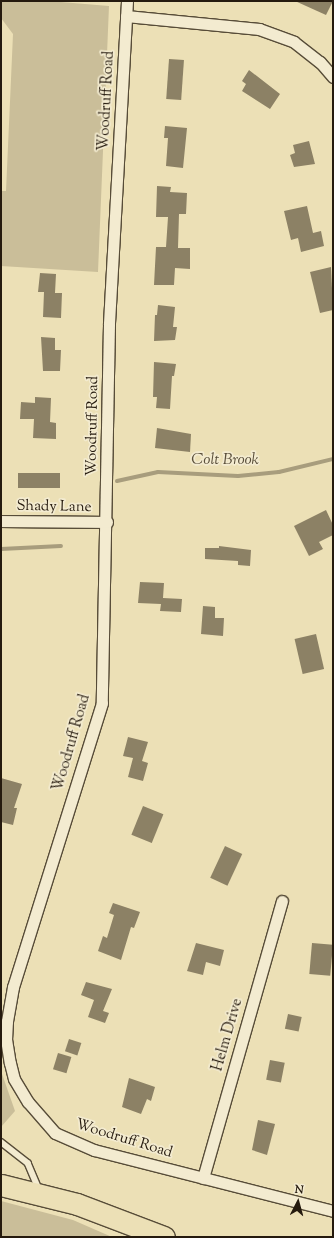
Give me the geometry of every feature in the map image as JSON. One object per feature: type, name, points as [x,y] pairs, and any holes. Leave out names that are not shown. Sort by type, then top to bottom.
[{"type":"highway","points":[[1,1185],[40,1194],[96,1211],[164,1237]]},
{"type":"street","name":"Woodruff Road","points":[[127,1],[109,324],[107,522],[102,702],[13,987],[6,1039],[14,1079],[28,1102],[55,1133],[94,1150],[333,1211]]},
{"type":"street","points":[[126,16],[259,29],[294,42],[320,62],[333,77]]},
{"type":"street","name":"Shady Lane","points":[[1,521],[107,522]]},
{"type":"street","name":"Helm Drive","points":[[204,1178],[282,901]]},
{"type":"lane","points":[[1,1142],[28,1163],[35,1176],[40,1194]]},
{"type":"shaded area","points":[[1,1],[49,1],[109,6],[98,272],[1,266],[1,191],[6,191],[13,34],[1,18]]},
{"type":"shaded area","points":[[1,1071],[15,1111],[1,1127]]},
{"type":"shaded area","points":[[1,1201],[73,1220],[112,1237],[1,1237]]},
{"type":"building","points":[[295,1],[333,1],[326,15]]},
{"type":"building","points":[[169,59],[184,60],[181,100],[166,99]]},
{"type":"building","points":[[249,70],[280,94],[270,109],[242,91],[246,84],[242,81]]},
{"type":"building","points":[[165,126],[187,128],[183,168],[166,166],[168,138],[164,138]]},
{"type":"building","points":[[309,141],[315,164],[294,167],[290,155],[295,153],[293,145]]},
{"type":"building","points":[[157,186],[171,187],[170,192],[187,193],[186,214],[179,214],[178,248],[190,248],[190,269],[175,268],[174,285],[154,285],[156,247],[166,247],[168,217],[156,217]]},
{"type":"building","points":[[307,206],[313,233],[321,231],[324,246],[301,252],[298,238],[291,240],[284,211]]},
{"type":"building","points":[[331,267],[333,310],[320,313],[310,272]]},
{"type":"building","points":[[40,273],[56,274],[55,293],[62,293],[61,318],[43,317],[44,292],[38,292]]},
{"type":"building","points":[[158,305],[175,307],[173,327],[177,327],[175,340],[154,341],[155,315],[157,315]]},
{"type":"building","points":[[41,337],[55,338],[55,350],[61,350],[60,371],[43,371]]},
{"type":"building","points":[[154,362],[176,364],[174,376],[172,376],[170,409],[156,408],[157,397],[153,397]]},
{"type":"building","points":[[35,397],[51,398],[50,422],[56,423],[56,439],[33,438],[34,419],[20,419],[21,402],[35,403]]},
{"type":"building","points":[[157,428],[191,434],[190,452],[155,448]]},
{"type":"building","points":[[18,473],[60,473],[60,488],[18,488]]},
{"type":"building","points":[[326,510],[333,525],[333,535],[319,542],[323,549],[309,556],[294,526]]},
{"type":"building","points":[[219,546],[251,550],[250,566],[238,565],[238,561],[205,559],[205,548],[219,548]]},
{"type":"building","points":[[140,582],[164,583],[163,598],[182,599],[181,612],[160,611],[161,604],[138,603]]},
{"type":"building","points":[[203,606],[215,607],[215,618],[224,618],[223,636],[201,634]]},
{"type":"building","points":[[316,634],[324,669],[303,674],[295,639]]},
{"type":"building","points":[[128,737],[148,742],[142,761],[148,763],[143,781],[128,777],[133,758],[123,756]]},
{"type":"building","points":[[1,778],[22,784],[14,808],[17,808],[13,825],[1,822]]},
{"type":"building","points":[[143,806],[163,814],[152,843],[131,835]]},
{"type":"building","points":[[225,846],[242,854],[227,886],[210,878]]},
{"type":"building","points":[[113,903],[140,912],[134,928],[131,927],[121,960],[98,951],[103,936],[107,938],[114,915],[109,913]]},
{"type":"building","points":[[196,943],[224,950],[220,966],[206,962],[203,975],[187,971]]},
{"type":"building","points":[[312,943],[333,945],[330,976],[309,974]]},
{"type":"building","points":[[86,982],[112,989],[103,1011],[109,1013],[105,1023],[88,1017],[94,1000],[81,995]]},
{"type":"building","points":[[288,1014],[302,1017],[299,1032],[285,1029]]},
{"type":"building","points":[[69,1039],[81,1043],[77,1055],[65,1051]]},
{"type":"building","points":[[58,1053],[71,1057],[66,1073],[53,1069]]},
{"type":"building","points":[[270,1060],[285,1063],[281,1082],[266,1080]]},
{"type":"building","points":[[129,1078],[155,1087],[151,1101],[147,1099],[141,1114],[122,1107]]},
{"type":"building","points":[[258,1120],[275,1124],[267,1155],[252,1150]]},
{"type":"waterway","name":"Colt Brook","points":[[117,481],[158,472],[238,476],[279,472],[333,459]]},
{"type":"waterway","name":"Colt Brook","points":[[1,549],[61,546]]}]
